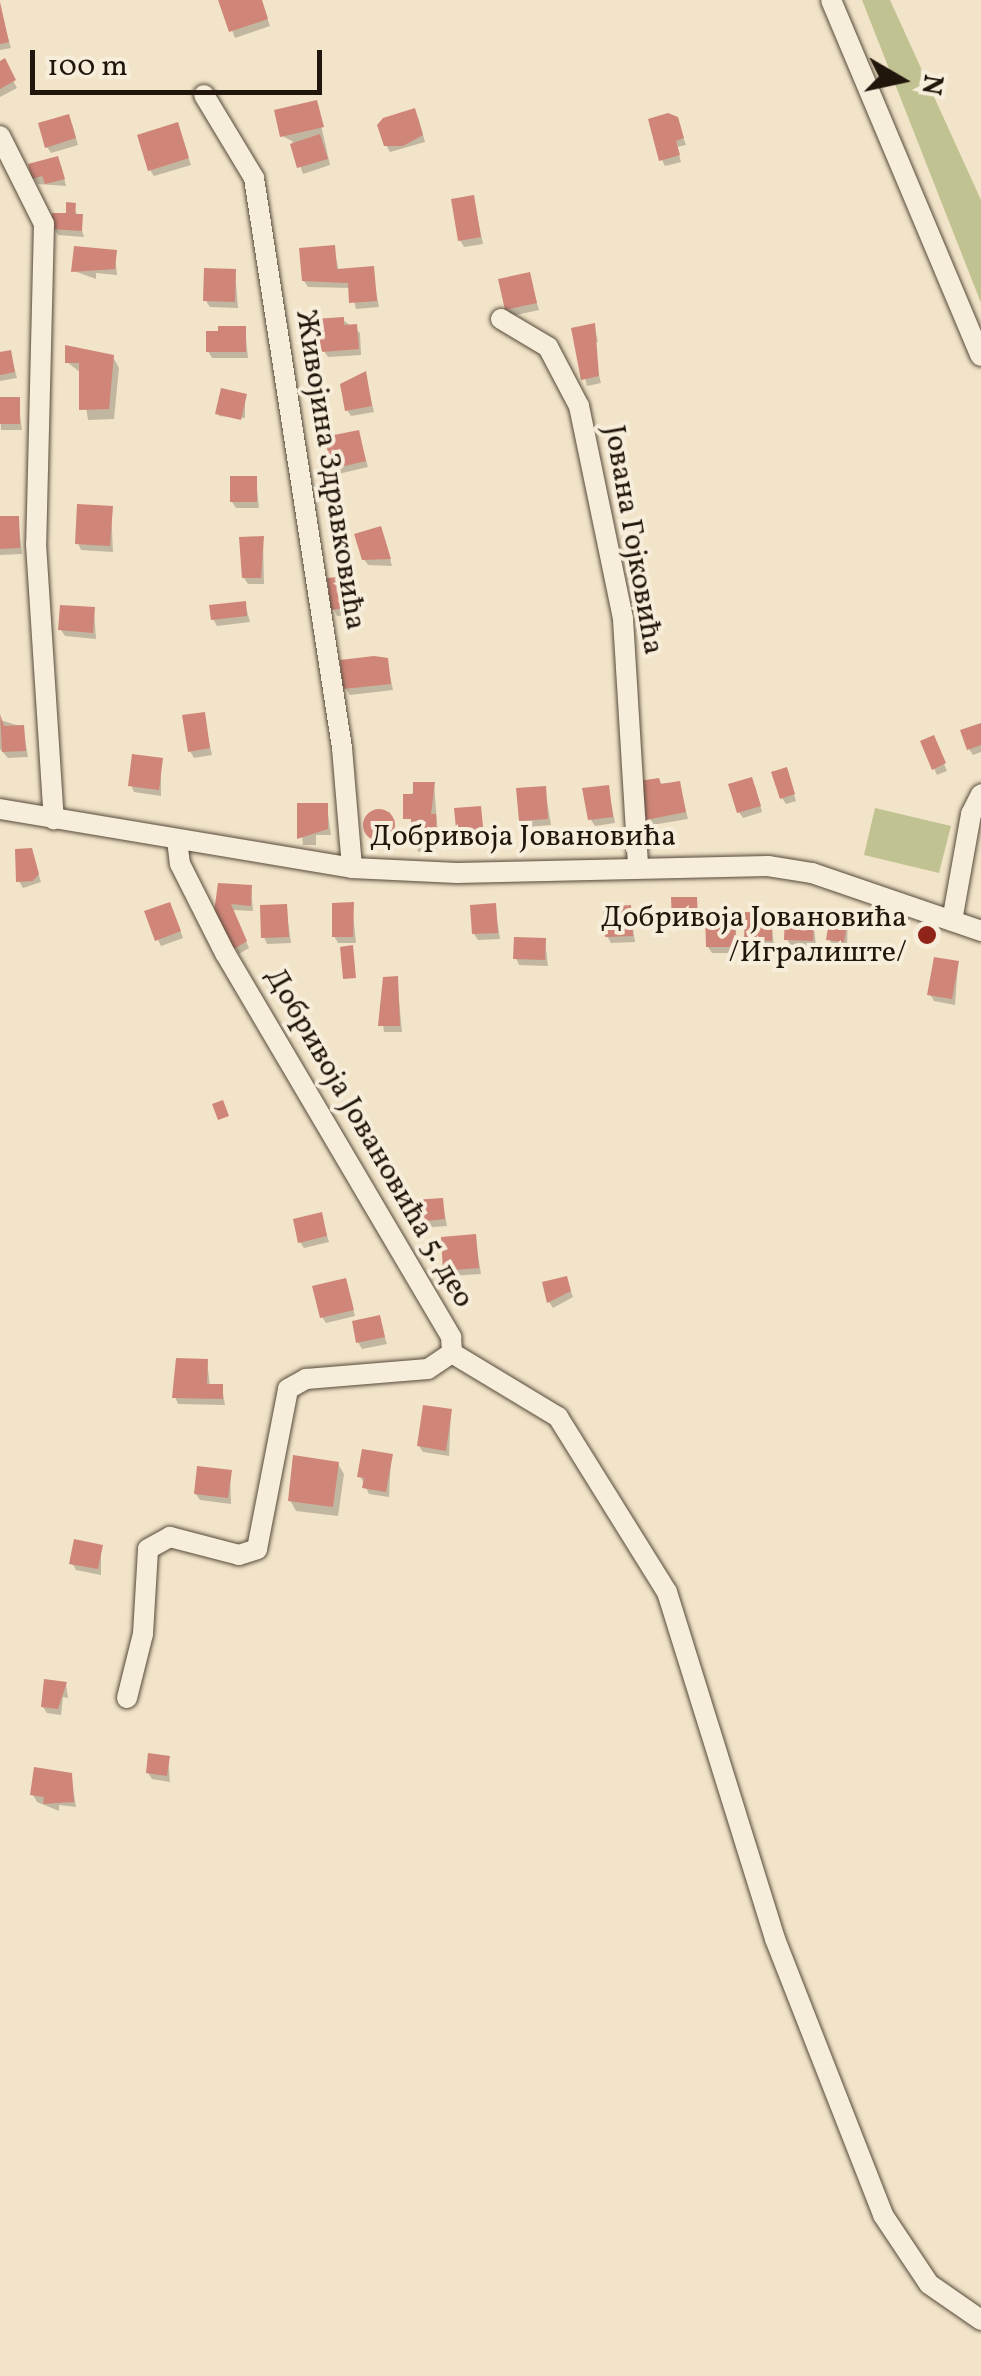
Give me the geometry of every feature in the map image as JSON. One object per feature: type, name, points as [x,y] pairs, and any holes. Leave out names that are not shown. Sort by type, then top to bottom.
[{"type":"street","points":[[831,0],[981,356]]},
{"type":"street","name":"Живојина Здравковића","points":[[204,95],[254,178],[342,748],[352,868]]},
{"type":"street","points":[[0,136],[44,224],[36,544],[54,819]]},
{"type":"street","name":"Јована Гојковића","points":[[501,319],[548,347],[579,406],[622,619],[638,866]]},
{"type":"street","points":[[952,921],[971,814],[981,794]]},
{"type":"street","name":"Добривоја Јовановића","points":[[0,809],[352,868],[458,873],[638,866],[792,869],[981,931]]},
{"type":"street","name":"Добривоја Јовановића 5. део","points":[[128,1698],[143,1634],[148,1549],[170,1536],[239,1556],[257,1549],[288,1389],[306,1380],[428,1370],[452,1353],[451,1337],[216,935],[180,864],[178,840]]},
{"type":"street","points":[[452,1353],[558,1418],[667,1592],[775,1939],[883,2215],[929,2284],[981,2320]]},
{"type":"green space","points":[[862,0],[890,0],[981,200],[981,303]]},
{"type":"green space","points":[[875,808],[951,826],[939,873],[864,855]]},
{"type":"building","points":[[218,0],[262,0],[268,19],[229,32]]},
{"type":"building","points":[[0,2],[9,42],[0,44]]},
{"type":"building","points":[[5,58],[16,80],[0,89],[0,61]]},
{"type":"building","points":[[317,100],[324,127],[280,137],[274,110]]},
{"type":"building","points":[[415,108],[423,135],[403,146],[384,146],[377,125],[383,118]]},
{"type":"building","points":[[668,113],[678,117],[684,138],[676,141],[680,155],[659,161],[648,119]]},
{"type":"building","points":[[69,114],[76,138],[45,148],[38,123]]},
{"type":"building","points":[[178,122],[189,158],[148,171],[137,135]]},
{"type":"building","points":[[320,134],[328,159],[297,168],[290,144]]},
{"type":"building","points":[[58,156],[65,179],[45,184],[42,176],[32,179],[28,164]]},
{"type":"building","points":[[474,195],[481,237],[458,241],[451,199]]},
{"type":"building","points":[[66,202],[76,203],[75,214],[83,214],[82,231],[52,229],[52,213],[66,213]]},
{"type":"building","points":[[335,245],[337,269],[374,266],[377,301],[349,303],[348,283],[302,281],[299,248]]},
{"type":"building","points":[[74,246],[117,250],[115,269],[71,272]]},
{"type":"building","points":[[204,268],[236,269],[235,302],[203,301]]},
{"type":"building","points":[[530,272],[537,303],[505,310],[498,279]]},
{"type":"building","points":[[344,317],[344,325],[357,324],[359,349],[322,352],[314,319]]},
{"type":"building","points":[[595,323],[599,376],[581,380],[571,328]]},
{"type":"building","points":[[218,326],[246,326],[246,352],[206,352],[206,331],[218,331]]},
{"type":"building","points":[[65,345],[114,355],[109,409],[79,410],[79,363],[65,363]]},
{"type":"building","points":[[11,350],[15,372],[0,375],[0,352]]},
{"type":"building","points":[[366,371],[372,406],[345,411],[340,384]]},
{"type":"building","points":[[221,388],[247,394],[241,420],[215,414]]},
{"type":"building","points":[[0,397],[20,397],[20,424],[0,424]]},
{"type":"building","points":[[359,430],[366,461],[332,469],[324,437]]},
{"type":"building","points":[[230,476],[257,476],[257,502],[230,502]]},
{"type":"building","points":[[77,504],[113,506],[110,546],[75,544]]},
{"type":"building","points":[[0,516],[19,516],[20,548],[0,549]]},
{"type":"building","points":[[381,526],[391,559],[362,560],[354,534]]},
{"type":"building","points":[[264,536],[261,578],[242,578],[239,537]]},
{"type":"building","points":[[349,576],[353,607],[331,610],[327,578]]},
{"type":"building","points":[[246,601],[247,616],[211,620],[209,605]]},
{"type":"building","points":[[60,605],[95,607],[93,633],[58,630]]},
{"type":"building","points":[[388,658],[391,684],[343,689],[340,660]]},
{"type":"building","points":[[205,712],[210,748],[188,752],[182,715]]},
{"type":"building","points":[[0,714],[4,726],[24,725],[26,751],[2,752]]},
{"type":"building","points":[[981,723],[981,745],[967,750],[960,730]]},
{"type":"building","points":[[934,735],[946,763],[932,770],[920,741]]},
{"type":"building","points":[[132,754],[163,758],[159,790],[128,786]]},
{"type":"building","points":[[787,767],[795,794],[780,799],[771,772]]},
{"type":"building","points":[[752,777],[761,806],[737,813],[728,784]]},
{"type":"building","points":[[659,778],[661,784],[680,781],[686,812],[646,820],[639,781]]},
{"type":"building","points":[[413,782],[435,782],[431,814],[436,814],[437,842],[412,847],[411,819],[403,819],[403,794],[413,794]]},
{"type":"building","points":[[609,785],[613,817],[588,820],[582,788]]},
{"type":"building","points":[[546,786],[548,819],[519,821],[516,788]]},
{"type":"building","points":[[297,803],[328,803],[328,829],[297,839]]},
{"type":"building","points":[[481,806],[484,837],[457,839],[454,808]]},
{"type":"building","points":[[379,809],[390,814],[395,825],[390,836],[379,841],[368,836],[363,825],[368,814]]},
{"type":"building","points":[[32,848],[39,874],[33,881],[16,882],[15,849]]},
{"type":"building","points":[[218,883],[252,885],[251,906],[231,904],[247,941],[234,949],[214,912]]},
{"type":"building","points":[[671,897],[697,897],[698,923],[672,924]]},
{"type":"building","points":[[170,902],[181,931],[155,941],[144,911]]},
{"type":"building","points":[[354,902],[353,937],[332,937],[332,903]]},
{"type":"building","points":[[496,903],[498,933],[472,934],[470,905]]},
{"type":"building","points":[[287,904],[289,937],[261,938],[260,905]]},
{"type":"building","points":[[631,905],[633,936],[605,937],[603,907]]},
{"type":"building","points":[[831,909],[849,912],[844,942],[826,940]]},
{"type":"building","points":[[705,911],[735,911],[736,947],[706,947]]},
{"type":"building","points":[[745,912],[772,913],[772,941],[744,940]]},
{"type":"building","points":[[785,913],[814,914],[813,941],[784,940]]},
{"type":"building","points":[[514,937],[546,938],[545,960],[513,959]]},
{"type":"building","points":[[353,945],[356,978],[343,979],[340,947]]},
{"type":"building","points":[[934,957],[959,961],[952,999],[927,995]]},
{"type":"building","points":[[398,976],[400,1026],[378,1026],[383,977]]},
{"type":"building","points":[[223,1100],[229,1116],[218,1120],[212,1104]]},
{"type":"building","points":[[443,1198],[445,1219],[415,1222],[413,1200]]},
{"type":"building","points":[[322,1212],[327,1236],[298,1243],[293,1219]]},
{"type":"building","points":[[476,1234],[479,1268],[443,1271],[441,1237]]},
{"type":"building","points":[[567,1276],[571,1291],[547,1303],[542,1282]]},
{"type":"building","points":[[346,1278],[354,1310],[320,1318],[312,1286]]},
{"type":"building","points":[[380,1315],[385,1337],[356,1343],[352,1321]]},
{"type":"building","points":[[176,1358],[208,1359],[207,1384],[223,1384],[223,1399],[172,1398]]},
{"type":"building","points":[[423,1405],[452,1409],[446,1451],[417,1446]]},
{"type":"building","points":[[362,1449],[393,1454],[386,1492],[362,1488],[364,1478],[357,1477]]},
{"type":"building","points":[[293,1455],[339,1462],[333,1507],[288,1501]]},
{"type":"building","points":[[197,1466],[232,1470],[228,1498],[194,1494]]},
{"type":"building","points":[[74,1539],[103,1545],[98,1569],[69,1564]]},
{"type":"building","points":[[44,1679],[67,1682],[58,1709],[41,1707]]},
{"type":"building","points":[[148,1753],[170,1756],[167,1776],[146,1773]]},
{"type":"building","points":[[34,1767],[72,1773],[74,1802],[43,1804],[44,1797],[30,1795]]},
{"type":"place","name":"Добривоја Јовановића /Игралиште/","points":[[927,935]]}]
